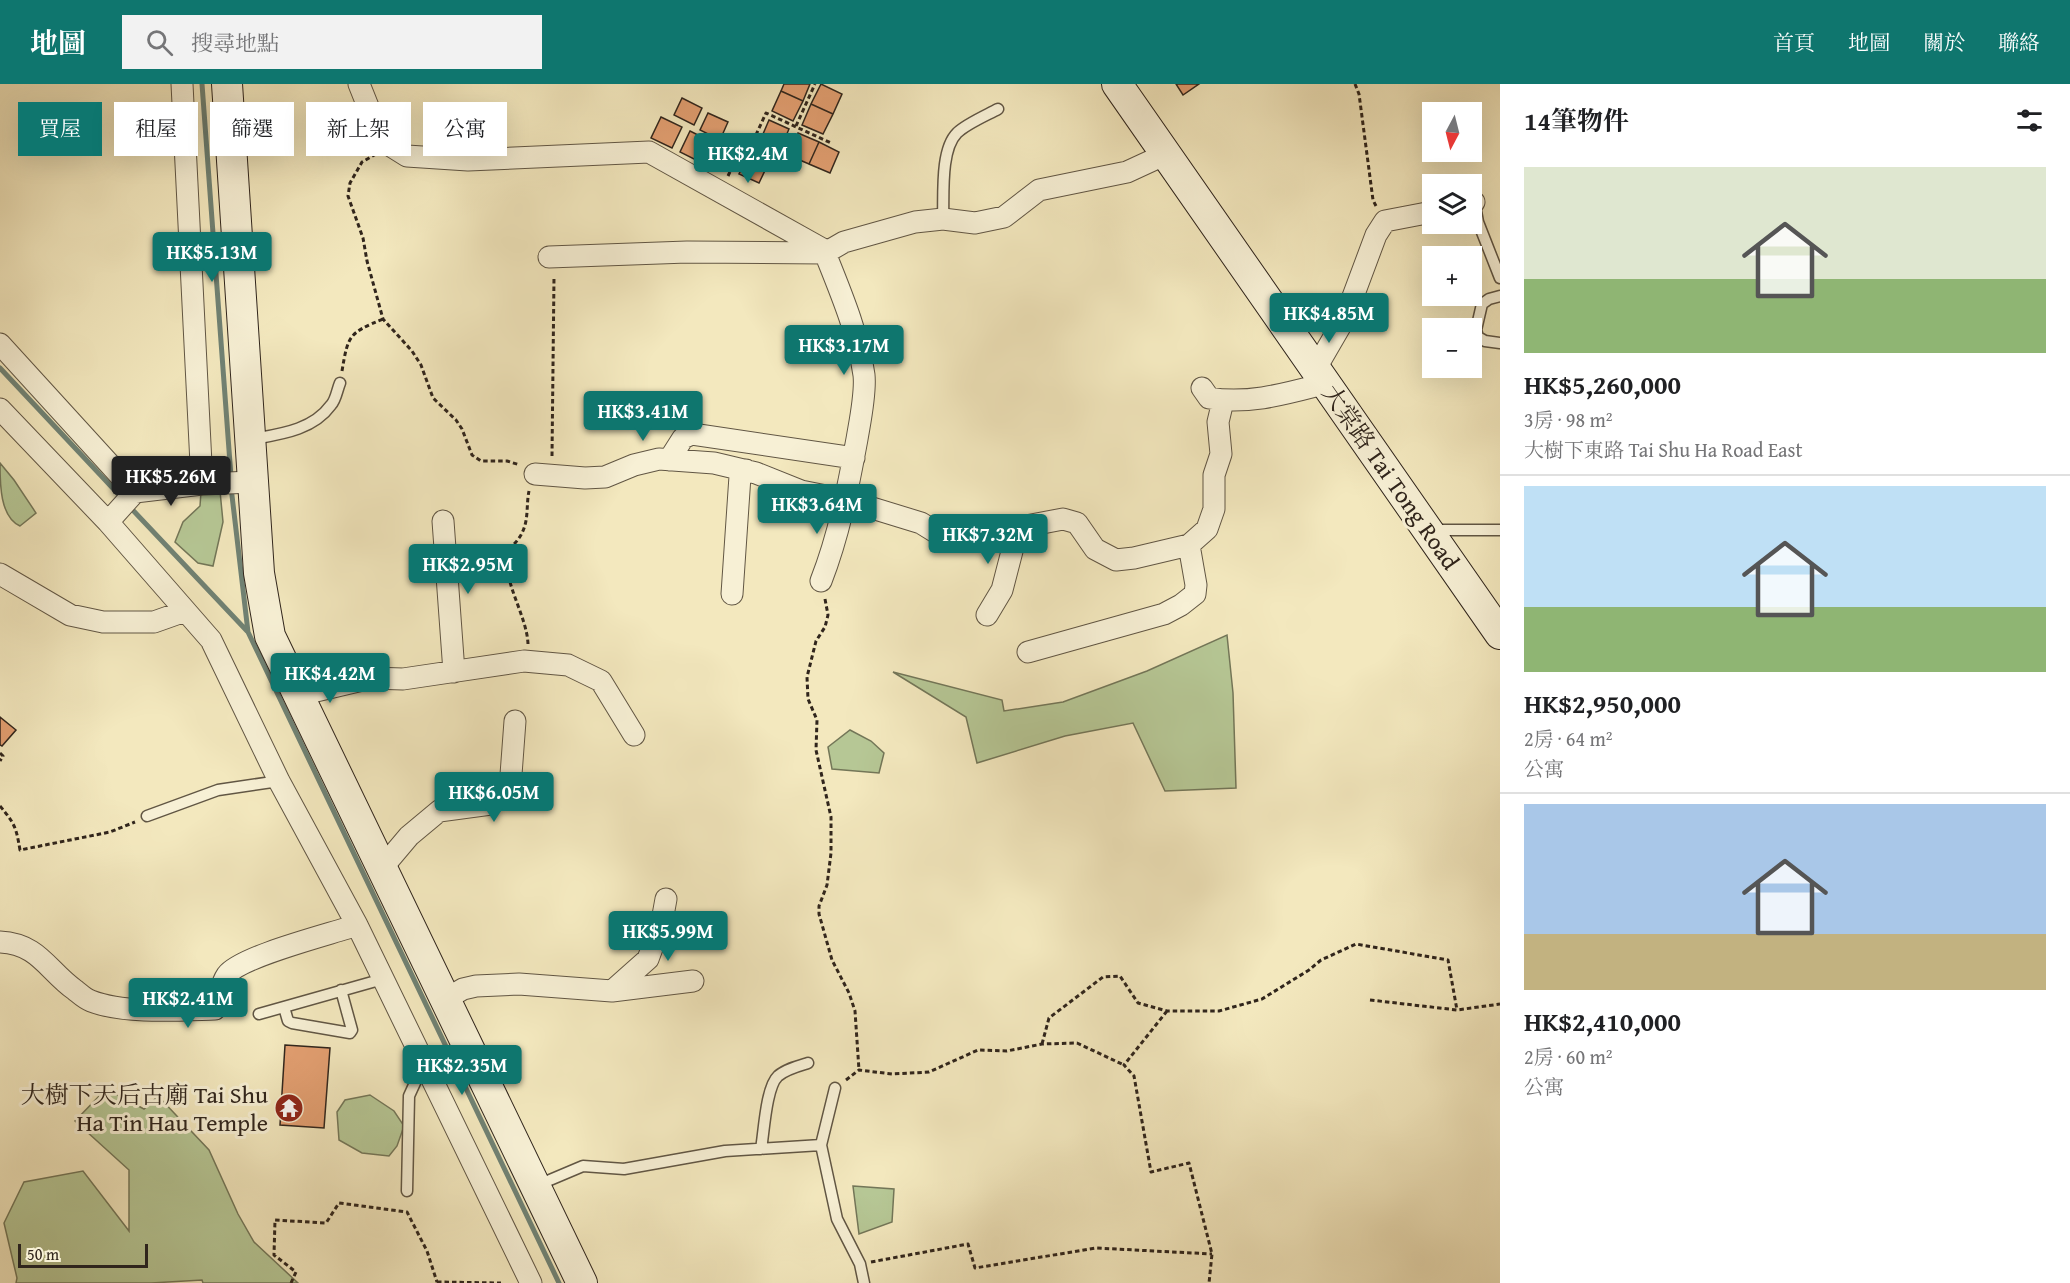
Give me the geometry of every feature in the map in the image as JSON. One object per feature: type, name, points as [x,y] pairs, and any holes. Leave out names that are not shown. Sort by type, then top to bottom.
[{"type":"street","points":[[182,84],[202,484]]},
{"type":"street","points":[[227,84],[259,573],[270,636],[582,1283]]},
{"type":"street","points":[[359,84],[366,102]]},
{"type":"street","name":"大棠路 Tai Tong Road","points":[[1116,84],[1500,634]]},
{"type":"street","points":[[406,156],[468,160],[649,152],[826,252],[850,318],[864,377],[860,422],[846,500],[839,529],[821,581]]},
{"type":"street","points":[[549,257],[687,252],[826,252],[844,242],[915,222],[943,219],[975,223],[1004,217],[1040,190],[1127,172],[1166,154]]},
{"type":"street","points":[[1202,388],[1209,398],[1223,400],[1264,398],[1321,375],[1376,235],[1384,221],[1422,214]]},
{"type":"street","points":[[0,344],[133,495]]},
{"type":"street","points":[[535,474],[558,477],[605,477],[646,461],[714,463],[746,470],[801,491],[846,500],[921,523],[942,536],[959,539],[1063,519],[1070,520],[1077,523],[1095,549],[1116,560],[1188,545],[1207,529],[1214,509],[1214,475],[1221,454],[1218,422],[1223,400]]},
{"type":"street","points":[[0,410],[110,519],[211,640],[279,781],[357,925],[531,1283]]},
{"type":"street","points":[[669,460],[683,438],[692,434],[854,458]]},
{"type":"street","points":[[732,594],[740,476],[746,470]]},
{"type":"street","points":[[110,519],[133,495],[202,484],[253,482]]},
{"type":"street","points":[[443,522],[454,672]]},
{"type":"street","points":[[987,615],[1002,590],[1018,528]]},
{"type":"street","points":[[1028,652],[1164,614],[1180,605],[1195,594],[1196,585],[1188,545]]},
{"type":"street","points":[[0,574],[70,615],[103,622],[154,622],[186,611]]},
{"type":"street","points":[[299,695],[370,678],[403,680],[524,661],[568,665],[601,681],[634,735]]},
{"type":"street","points":[[382,868],[410,836],[438,811],[490,804],[510,788],[515,721]]},
{"type":"street","points":[[612,991],[648,959],[662,921],[666,899]]},
{"type":"street","points":[[0,942],[13,942],[32,950],[64,983],[90,1001],[149,1010],[215,1009],[222,1002],[221,987],[228,973],[253,958],[357,925]]},
{"type":"street","points":[[446,999],[463,989],[476,986],[519,984],[612,991],[693,981]]},
{"type":"lane","points":[[943,219],[948,148],[957,133],[998,109]]},
{"type":"lane","points":[[1482,232],[1500,278]]},
{"type":"lane","points":[[1500,296],[1482,304],[1476,330],[1478,337],[1485,341],[1500,342]]},
{"type":"lane","points":[[250,439],[284,434],[312,423],[332,405],[340,383]]},
{"type":"lane","points":[[1429,530],[1500,530]]},
{"type":"lane","points":[[147,816],[218,790],[279,781]]},
{"type":"lane","points":[[259,1014],[383,979]]},
{"type":"lane","points":[[284,1007],[286,1017],[292,1023],[350,1033],[352,1030],[341,990]]},
{"type":"lane","points":[[407,1191],[409,1096],[424,1063]]},
{"type":"lane","points":[[761,1149],[772,1087],[778,1076],[794,1066],[808,1063]]},
{"type":"lane","points":[[835,1088],[822,1145],[837,1219],[860,1264],[864,1283]]},
{"type":"lane","points":[[536,1186],[583,1166],[624,1169],[725,1151],[822,1145]]},
{"type":"path","points":[[796,127],[815,84]]},
{"type":"path","points":[[1355,84],[1359,94],[1373,200],[1384,221]]},
{"type":"path","points":[[721,192],[745,140],[755,137],[766,113],[831,143]]},
{"type":"path","points":[[373,156],[362,162],[350,183],[348,196],[363,238],[383,319],[417,358],[428,381],[433,399],[456,420],[472,455],[481,461],[518,463],[535,474],[528,494],[528,514],[522,534],[507,556],[508,570],[528,638],[524,661]]},
{"type":"path","points":[[549,257],[554,270],[555,290],[552,465],[558,477]]},
{"type":"path","points":[[340,383],[346,347],[351,335],[383,319]]},
{"type":"path","points":[[821,581],[828,615],[825,627],[816,641],[807,677],[808,699],[817,720],[816,750],[831,817],[831,853],[827,885],[819,906],[819,914],[832,960],[849,993],[855,1011],[859,1070]]},
{"type":"path","points":[[0,753],[3,756],[0,761]]},
{"type":"path","points":[[0,806],[12,818],[16,826],[20,850],[110,832],[147,816]]},
{"type":"path","points":[[1042,1044],[1049,1018],[1103,977],[1120,976],[1138,1003],[1167,1011],[1218,1011],[1262,999],[1309,970],[1320,960],[1356,944],[1448,960],[1457,1010]]},
{"type":"path","points":[[1370,1000],[1457,1010],[1500,1004]]},
{"type":"path","points":[[1124,1065],[1167,1011]]},
{"type":"path","points":[[835,1088],[859,1070],[892,1074],[929,1072],[978,1050],[1007,1051],[1042,1044],[1077,1043],[1124,1065],[1134,1076],[1151,1172],[1189,1163],[1212,1254],[1209,1283]]},
{"type":"path","points":[[291,1283],[296,1272],[274,1255],[275,1220],[326,1223],[339,1203],[407,1212],[427,1251],[437,1282],[501,1283]]},
{"type":"path","points":[[860,1264],[968,1244],[975,1268],[1096,1248],[1212,1254]]},
{"type":"green space","points":[[0,463],[36,513],[20,526],[8,515],[2,499]]},
{"type":"green space","points":[[220,491],[223,522],[213,566],[198,563],[175,542],[183,522],[200,506],[201,492]]},
{"type":"green space","points":[[1227,635],[1233,693],[1236,788],[1165,791],[1133,723],[1065,736],[977,763],[966,717],[893,672],[1002,700],[1004,711],[1063,702],[1147,671]]},
{"type":"green space","points":[[850,730],[871,741],[884,753],[879,773],[832,769],[828,747]]},
{"type":"green space","points":[[106,1089],[144,1109],[158,1096],[209,1150],[238,1214],[254,1242],[298,1283],[203,1283],[202,1280],[151,1283],[16,1283],[17,1278],[4,1223],[24,1182],[83,1171],[129,1231],[129,1170],[75,1121]]},
{"type":"green space","points":[[370,1095],[394,1111],[404,1126],[397,1146],[389,1156],[362,1153],[339,1140],[337,1112],[345,1100]]},
{"type":"green space","points":[[853,1186],[894,1189],[892,1222],[859,1234]]},
{"type":"building","points":[[784,84],[810,84],[803,101],[781,91]]},
{"type":"building","points":[[821,84],[842,94],[833,114],[811,104]]},
{"type":"building","points":[[1176,84],[1199,84],[1183,95]]},
{"type":"building","points":[[781,91],[803,101],[793,121],[772,111]]},
{"type":"building","points":[[682,98],[702,108],[694,125],[674,115]]},
{"type":"building","points":[[811,104],[833,114],[823,134],[802,125]]},
{"type":"building","points":[[708,113],[728,122],[720,140],[700,130]]},
{"type":"building","points":[[661,117],[682,127],[672,148],[651,138]]},
{"type":"building","points":[[769,120],[789,129],[780,150],[760,141]]},
{"type":"building","points":[[690,131],[710,141],[700,162],[680,152]]},
{"type":"building","points":[[798,133],[819,142],[809,164],[788,155]]},
{"type":"building","points":[[710,141],[731,150],[720,171],[700,162]]},
{"type":"building","points":[[819,142],[839,152],[830,173],[809,164]]},
{"type":"building","points":[[749,153],[769,162],[759,183],[739,174]]},
{"type":"building","points":[[0,717],[16,730],[2,746],[0,745]]},
{"type":"building","name":"大樹下天后古廟 Tai Shu Ha Tin Hau Temple","points":[[285,1045],[330,1048],[324,1128],[280,1125]]},
{"type":"waterway","points":[[202,84],[231,477]]},
{"type":"waterway","points":[[0,368],[122,498]]},
{"type":"waterway","points":[[231,487],[248,632],[559,1283]]},
{"type":"waterway","points":[[128,505],[247,631]]},
{"type":"place","name":"大樹下天后古廟 Tai Shu Ha Tin Hau Temple","points":[[289,1108]]}]
